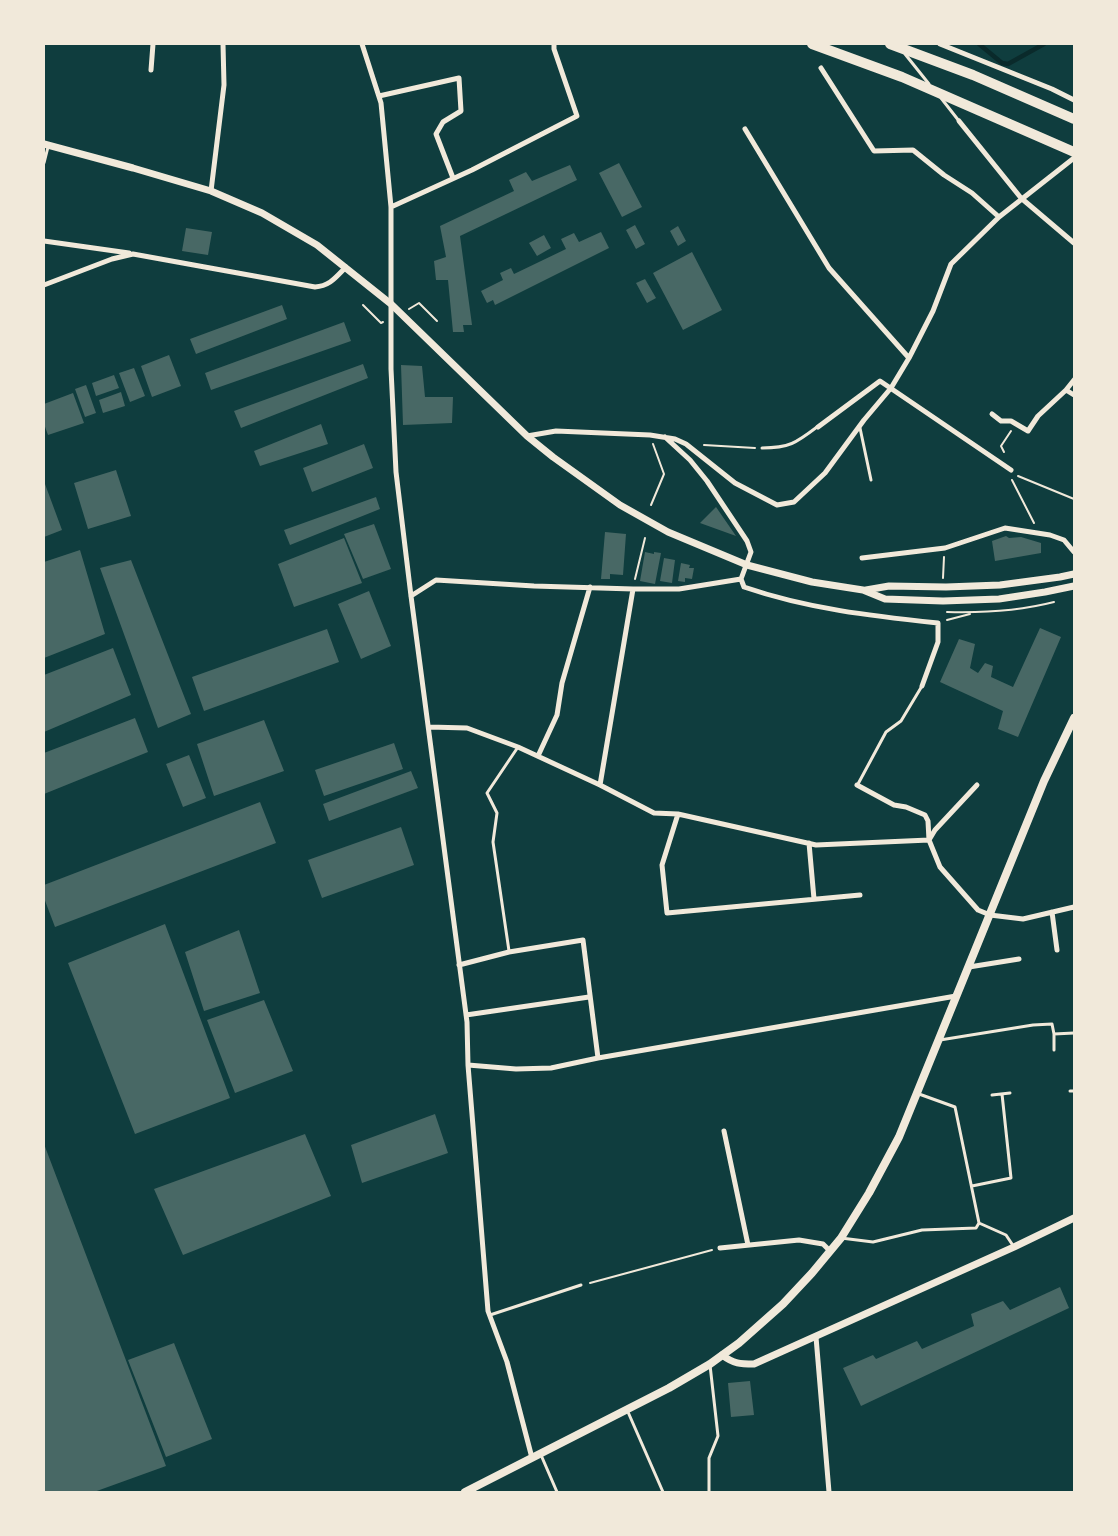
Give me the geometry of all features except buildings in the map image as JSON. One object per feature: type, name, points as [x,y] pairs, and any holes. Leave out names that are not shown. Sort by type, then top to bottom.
[{"type":"highway","points":[[812,44],[902,77],[1074,152]]},
{"type":"highway","points":[[890,44],[973,75],[1074,119]]},
{"type":"main road","points":[[465,1492],[627,1410],[710,1364],[740,1343],[783,1304],[841,1238],[899,1137],[1044,781],[1074,718]]},
{"type":"street","points":[[151,70],[153,44]]},
{"type":"street","points":[[211,191],[224,85],[223,44]]},
{"type":"street","points":[[362,44],[381,103],[391,207],[392,369],[396,472],[466,1015],[487,1299],[490,1315],[537,1456]]},
{"type":"street","points":[[391,207],[577,116],[554,44]]},
{"type":"street","points":[[940,44],[1074,100]]},
{"type":"street","points":[[821,69],[874,152],[913,150],[944,175],[972,193],[999,217]]},
{"type":"street","points":[[379,96],[459,78],[461,111],[443,122],[436,134],[453,178]]},
{"type":"street","points":[[960,121],[1021,198],[1074,243]]},
{"type":"street","points":[[745,129],[829,268],[909,358]]},
{"type":"street","points":[[46,145],[211,191],[280,222],[317,245],[392,304],[527,436],[579,477],[620,505],[668,532],[747,565],[812,582],[863,590],[885,599],[943,601],[999,599],[1074,586]]},
{"type":"street","points":[[527,436],[556,431],[664,436],[686,444],[735,483],[777,505],[794,502],[825,473],[891,388],[933,311],[951,264],[1021,198],[1074,158]]},
{"type":"street","points":[[44,241],[133,254],[315,287],[331,282],[346,267]]},
{"type":"street","points":[[44,285],[112,259],[133,254]]},
{"type":"street","points":[[992,414],[1001,421],[1011,421],[1028,431],[1038,416],[1074,380]]},
{"type":"street","points":[[818,427],[880,381],[1011,470]]},
{"type":"street","points":[[1066,390],[1074,394]]},
{"type":"street","points":[[664,436],[690,460],[707,481],[747,540],[751,552],[741,579],[744,587],[808,605],[870,616],[938,623],[938,642],[922,686]]},
{"type":"street","points":[[862,558],[945,548],[1005,528],[1064,540],[1074,552]]},
{"type":"street","points":[[863,590],[889,586],[946,588],[1000,585],[1074,574]]},
{"type":"street","points":[[411,596],[436,580],[534,586],[679,589],[741,579]]},
{"type":"street","points":[[537,756],[557,715],[562,683],[590,587]]},
{"type":"street","points":[[600,784],[633,589]]},
{"type":"street","points":[[429,727],[467,728],[518,747],[600,784],[654,813],[678,814],[816,845],[929,840]]},
{"type":"street","points":[[929,840],[935,830],[977,784]]},
{"type":"street","points":[[857,785],[894,805],[925,815],[928,821],[929,840],[940,867],[978,910],[990,915],[1023,919],[1074,907]]},
{"type":"street","points":[[678,814],[662,866],[666,913],[860,895]]},
{"type":"street","points":[[809,843],[814,899]]},
{"type":"street","points":[[1052,912],[1058,950]]},
{"type":"street","points":[[459,965],[509,952],[583,940],[598,1058]]},
{"type":"street","points":[[969,967],[1019,959]]},
{"type":"street","points":[[468,1065],[516,1069],[551,1068],[956,996]]},
{"type":"street","points":[[466,1015],[590,998]]},
{"type":"street","points":[[724,1131],[748,1245]]},
{"type":"street","points":[[722,1355],[739,1364],[754,1364],[1074,1218]]},
{"type":"street","points":[[720,1248],[798,1240],[823,1244],[830,1251]]},
{"type":"street","points":[[816,1337],[829,1492]]},
{"type":"lane","points":[[896,44],[960,121]]},
{"type":"lane","points":[[44,163],[46,145]]},
{"type":"lane","points":[[860,426],[871,480]]},
{"type":"lane","points":[[762,448],[780,448],[798,442],[818,427]]},
{"type":"lane","points":[[857,785],[886,732],[901,721],[922,686]]},
{"type":"lane","points":[[509,952],[493,842],[497,813],[487,793],[518,747]]},
{"type":"lane","points":[[939,1040],[1052,1024],[1054,1050]]},
{"type":"lane","points":[[1054,1034],[1074,1033]]},
{"type":"lane","points":[[992,1095],[1010,1093]]},
{"type":"lane","points":[[841,1238],[873,1242],[922,1230],[976,1228],[979,1223],[955,1107],[918,1094]]},
{"type":"lane","points":[[972,1186],[1011,1178],[1002,1094]]},
{"type":"lane","points":[[979,1223],[1006,1235],[1014,1247]]},
{"type":"lane","points":[[490,1315],[581,1285]]},
{"type":"lane","points":[[709,1492],[709,1458],[718,1436],[710,1364]]},
{"type":"lane","points":[[627,1410],[663,1492]]},
{"type":"lane","points":[[537,1456],[557,1492]]},
{"type":"path","points":[[419,303],[438,321]]},
{"type":"path","points":[[363,305],[381,323]]},
{"type":"path","points":[[1016,424],[1001,446],[1011,470],[1012,482],[1039,534]]},
{"type":"path","points":[[650,435],[664,474],[651,505]]},
{"type":"path","points":[[686,444],[762,448]]},
{"type":"path","points":[[1011,470],[1020,477],[1074,499]]},
{"type":"path","points":[[633,589],[645,538]]},
{"type":"path","points":[[943,579],[945,548]]},
{"type":"path","points":[[938,623],[973,613]]},
{"type":"path","points":[[581,1285],[720,1248]]},
{"type":"waterway","points":[[979,44],[1002,63],[1008,64],[1044,44]]}]
